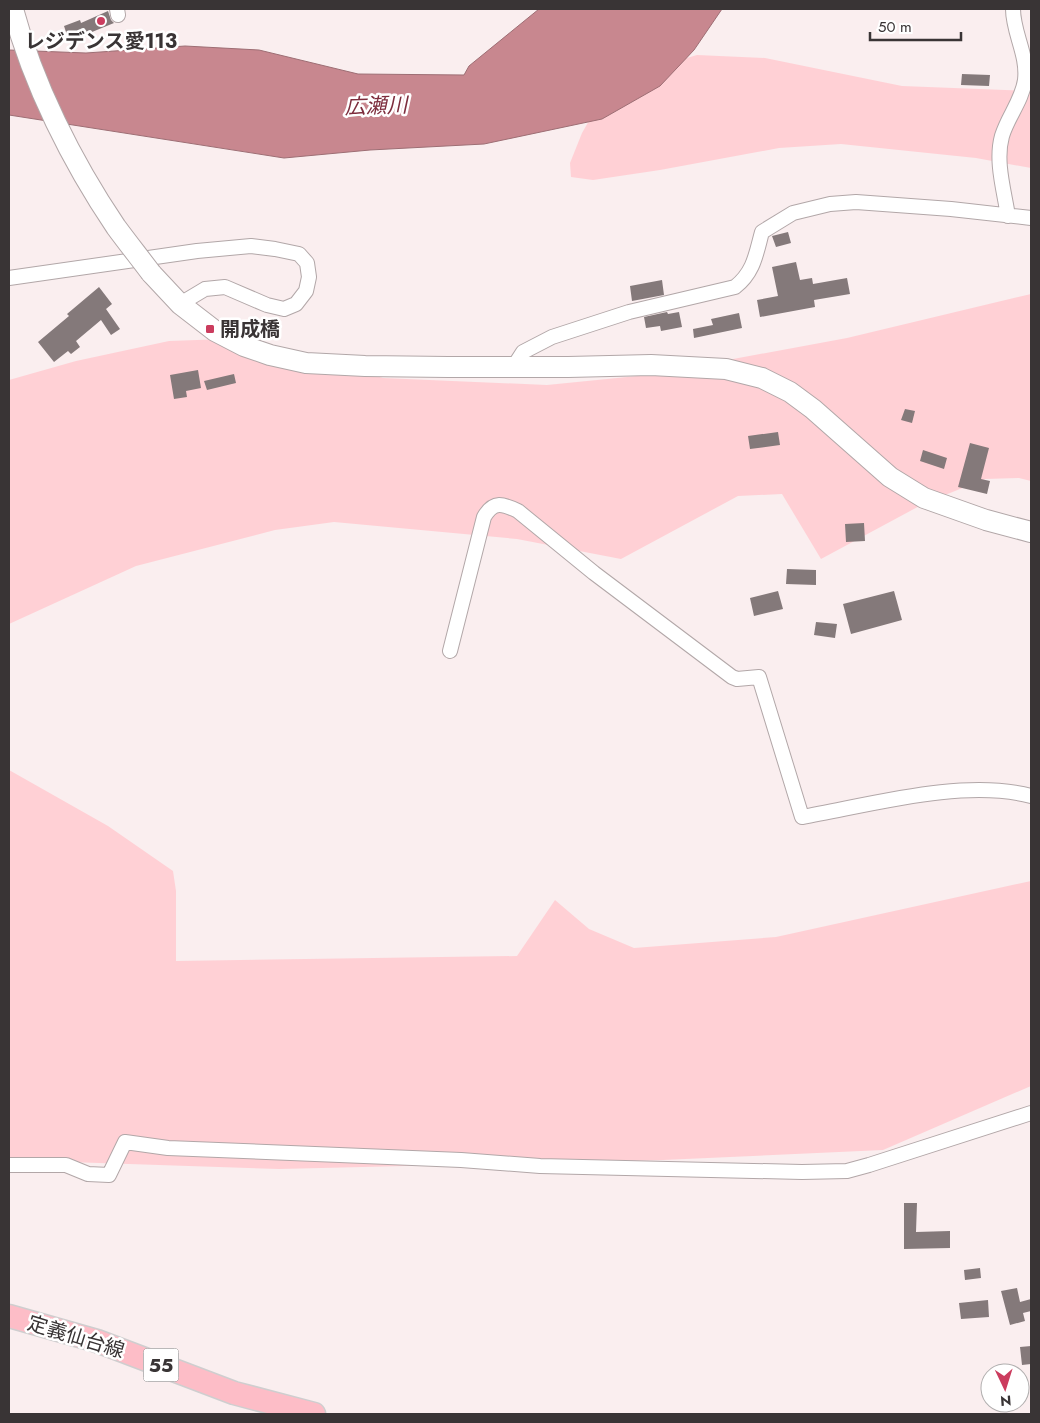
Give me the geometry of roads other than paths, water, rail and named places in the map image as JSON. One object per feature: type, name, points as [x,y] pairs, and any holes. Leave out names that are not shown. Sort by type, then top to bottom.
[{"type":"main road","name":"定義仙台線","points":[[9,1316],[97,1341],[234,1393],[314,1414]]},
{"type":"street","points":[[13,9],[22,44],[40,88],[95,194],[116,227],[151,273],[180,304],[214,331],[244,346],[270,355],[306,363],[374,366],[568,367],[651,365],[726,369],[762,378],[790,392],[813,409],[890,477],[924,498],[986,520],[1031,532]]},
{"type":"street","points":[[1008,216],[1000,164],[1000,147],[1003,134],[1018,103],[1025,79],[1025,62],[1014,26],[1013,9]]},
{"type":"street","points":[[514,366],[523,352],[552,337],[629,312],[736,287],[746,278],[755,258],[762,232],[793,213],[830,204],[856,202],[951,209],[1031,218]]},
{"type":"street","points":[[9,278],[251,246],[299,254],[307,263],[309,278],[306,291],[296,304],[284,309],[267,305],[225,287],[205,289],[180,304]]},
{"type":"street","points":[[450,651],[484,517],[489,509],[494,506],[505,505],[518,511],[594,574],[732,677],[737,679],[759,677],[802,818],[923,795],[958,791],[1007,791],[1031,796]]},
{"type":"street","points":[[9,1165],[66,1166],[88,1174],[109,1175],[125,1142],[168,1148],[461,1160],[540,1166],[792,1172],[847,1171],[869,1166],[1031,1113]]},
{"type":"water","name":"広瀬川","points":[[539,9],[722,9],[694,50],[660,86],[602,119],[484,144],[370,150],[284,158],[9,115],[9,50],[86,53],[185,46],[259,50],[358,74],[464,75],[469,66]]},
{"type":"place","name":"レジデンス愛113","points":[[101,21]]},
{"type":"place","name":"開成橋","points":[[210,329]]}]
